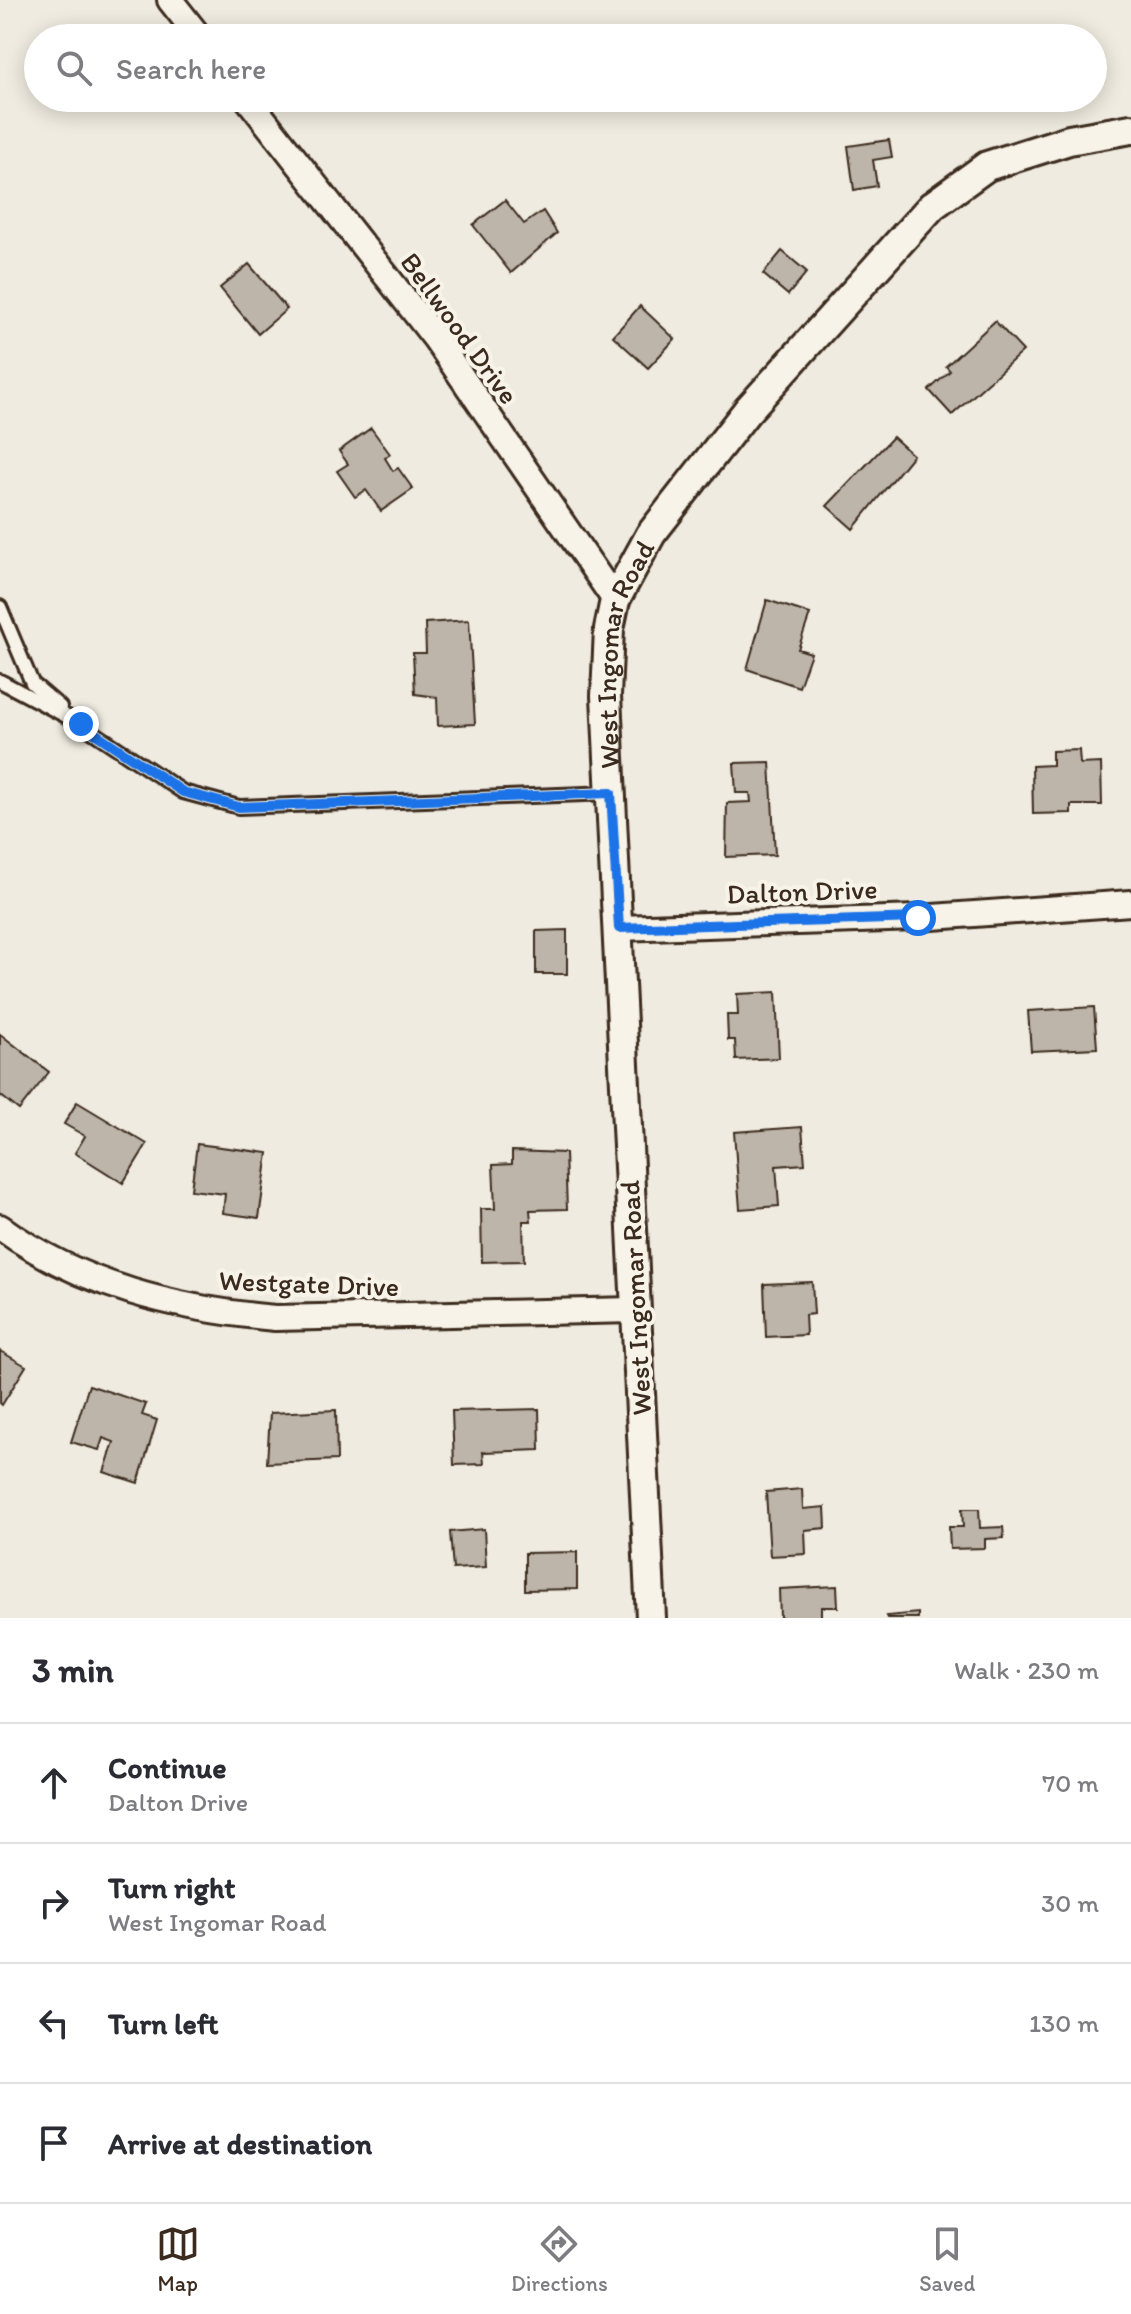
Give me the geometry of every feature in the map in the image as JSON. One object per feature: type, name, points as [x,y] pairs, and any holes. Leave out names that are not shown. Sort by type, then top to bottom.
[{"type":"street","points":[[170,0],[189,24]]},
{"type":"street","name":"Bellwood Drive","points":[[258,112],[435,338],[615,600]]},
{"type":"street","name":"West Ingomar Road","points":[[651,1618],[606,656],[615,600],[651,534],[747,411],[932,206],[987,166],[1018,153],[1131,129]]},
{"type":"street","name":"Dalton Drive","points":[[619,928],[918,918],[1131,903]]},
{"type":"street","name":"Westgate Drive","points":[[0,1227],[63,1265],[121,1289],[163,1302],[218,1313],[275,1318],[635,1310]]},
{"type":"lane","points":[[0,607],[32,683],[81,724]]},
{"type":"lane","points":[[0,681],[81,724],[183,792],[239,807],[611,793]]},
{"type":"building","points":[[889,140],[892,157],[873,160],[877,186],[854,190],[848,146]]},
{"type":"building","points":[[505,200],[524,224],[543,211],[557,233],[511,273],[473,225]]},
{"type":"building","points":[[782,251],[807,272],[788,295],[763,274]]},
{"type":"building","points":[[249,264],[287,309],[258,334],[220,288]]},
{"type":"building","points":[[640,306],[675,339],[648,368],[613,336]]},
{"type":"building","points":[[995,321],[1023,351],[952,415],[929,390],[950,371],[946,366]]},
{"type":"building","points":[[371,428],[390,454],[385,458],[393,471],[398,468],[413,489],[381,511],[366,490],[355,497],[337,471],[348,464],[339,451]]},
{"type":"building","points":[[893,437],[913,455],[853,529],[827,506]]},
{"type":"building","points":[[767,600],[810,614],[798,649],[811,653],[799,687],[747,669]]},
{"type":"building","points":[[469,620],[475,724],[438,726],[437,697],[415,694],[413,653],[426,653],[425,623]]},
{"type":"building","points":[[1079,750],[1080,764],[1101,763],[1102,805],[1071,805],[1071,813],[1033,814],[1032,766],[1052,765],[1052,751]]},
{"type":"building","points":[[770,762],[775,855],[726,857],[727,803],[751,802],[750,793],[736,793],[734,763]]},
{"type":"building","points":[[567,930],[567,974],[536,974],[536,931]]},
{"type":"building","points":[[776,992],[779,1058],[736,1060],[735,1040],[728,1040],[727,1015],[738,1015],[737,994]]},
{"type":"building","points":[[1094,1007],[1097,1048],[1031,1051],[1028,1011]]},
{"type":"building","points":[[0,1034],[49,1072],[19,1110],[0,1095]]},
{"type":"building","points":[[77,1102],[147,1144],[123,1183],[75,1153],[85,1136],[64,1124]]},
{"type":"building","points":[[802,1127],[805,1164],[776,1166],[779,1206],[740,1209],[734,1132]]},
{"type":"building","points":[[197,1144],[268,1153],[259,1218],[223,1213],[225,1194],[191,1190]]},
{"type":"building","points":[[512,1151],[565,1153],[567,1209],[530,1210],[531,1221],[523,1221],[524,1261],[482,1262],[481,1209],[495,1209],[493,1165],[512,1164]]},
{"type":"building","points":[[812,1282],[814,1314],[805,1315],[806,1335],[766,1337],[764,1284]]},
{"type":"building","points":[[0,1351],[26,1366],[2,1405],[0,1403]]},
{"type":"building","points":[[89,1385],[146,1404],[142,1415],[157,1420],[138,1483],[104,1472],[114,1442],[103,1438],[99,1450],[71,1442]]},
{"type":"building","points":[[539,1409],[540,1450],[483,1452],[484,1464],[454,1465],[452,1411]]},
{"type":"building","points":[[336,1410],[337,1460],[267,1463],[270,1413]]},
{"type":"building","points":[[802,1489],[803,1509],[825,1507],[826,1528],[805,1530],[806,1554],[770,1556],[766,1492]]},
{"type":"building","points":[[962,1509],[979,1509],[980,1528],[1003,1527],[1004,1538],[985,1539],[985,1548],[950,1549],[949,1527],[963,1527]]},
{"type":"building","points":[[484,1529],[486,1567],[453,1569],[450,1532]]},
{"type":"building","points":[[577,1552],[577,1589],[525,1590],[525,1553]]},
{"type":"building","points":[[837,1586],[838,1607],[821,1607],[821,1618],[780,1618],[779,1589]]},
{"type":"building","points":[[918,1613],[918,1618],[886,1616]]},
{"type":"route","points":[[81,724],[183,792],[239,807],[611,793],[619,928],[918,918]]}]
